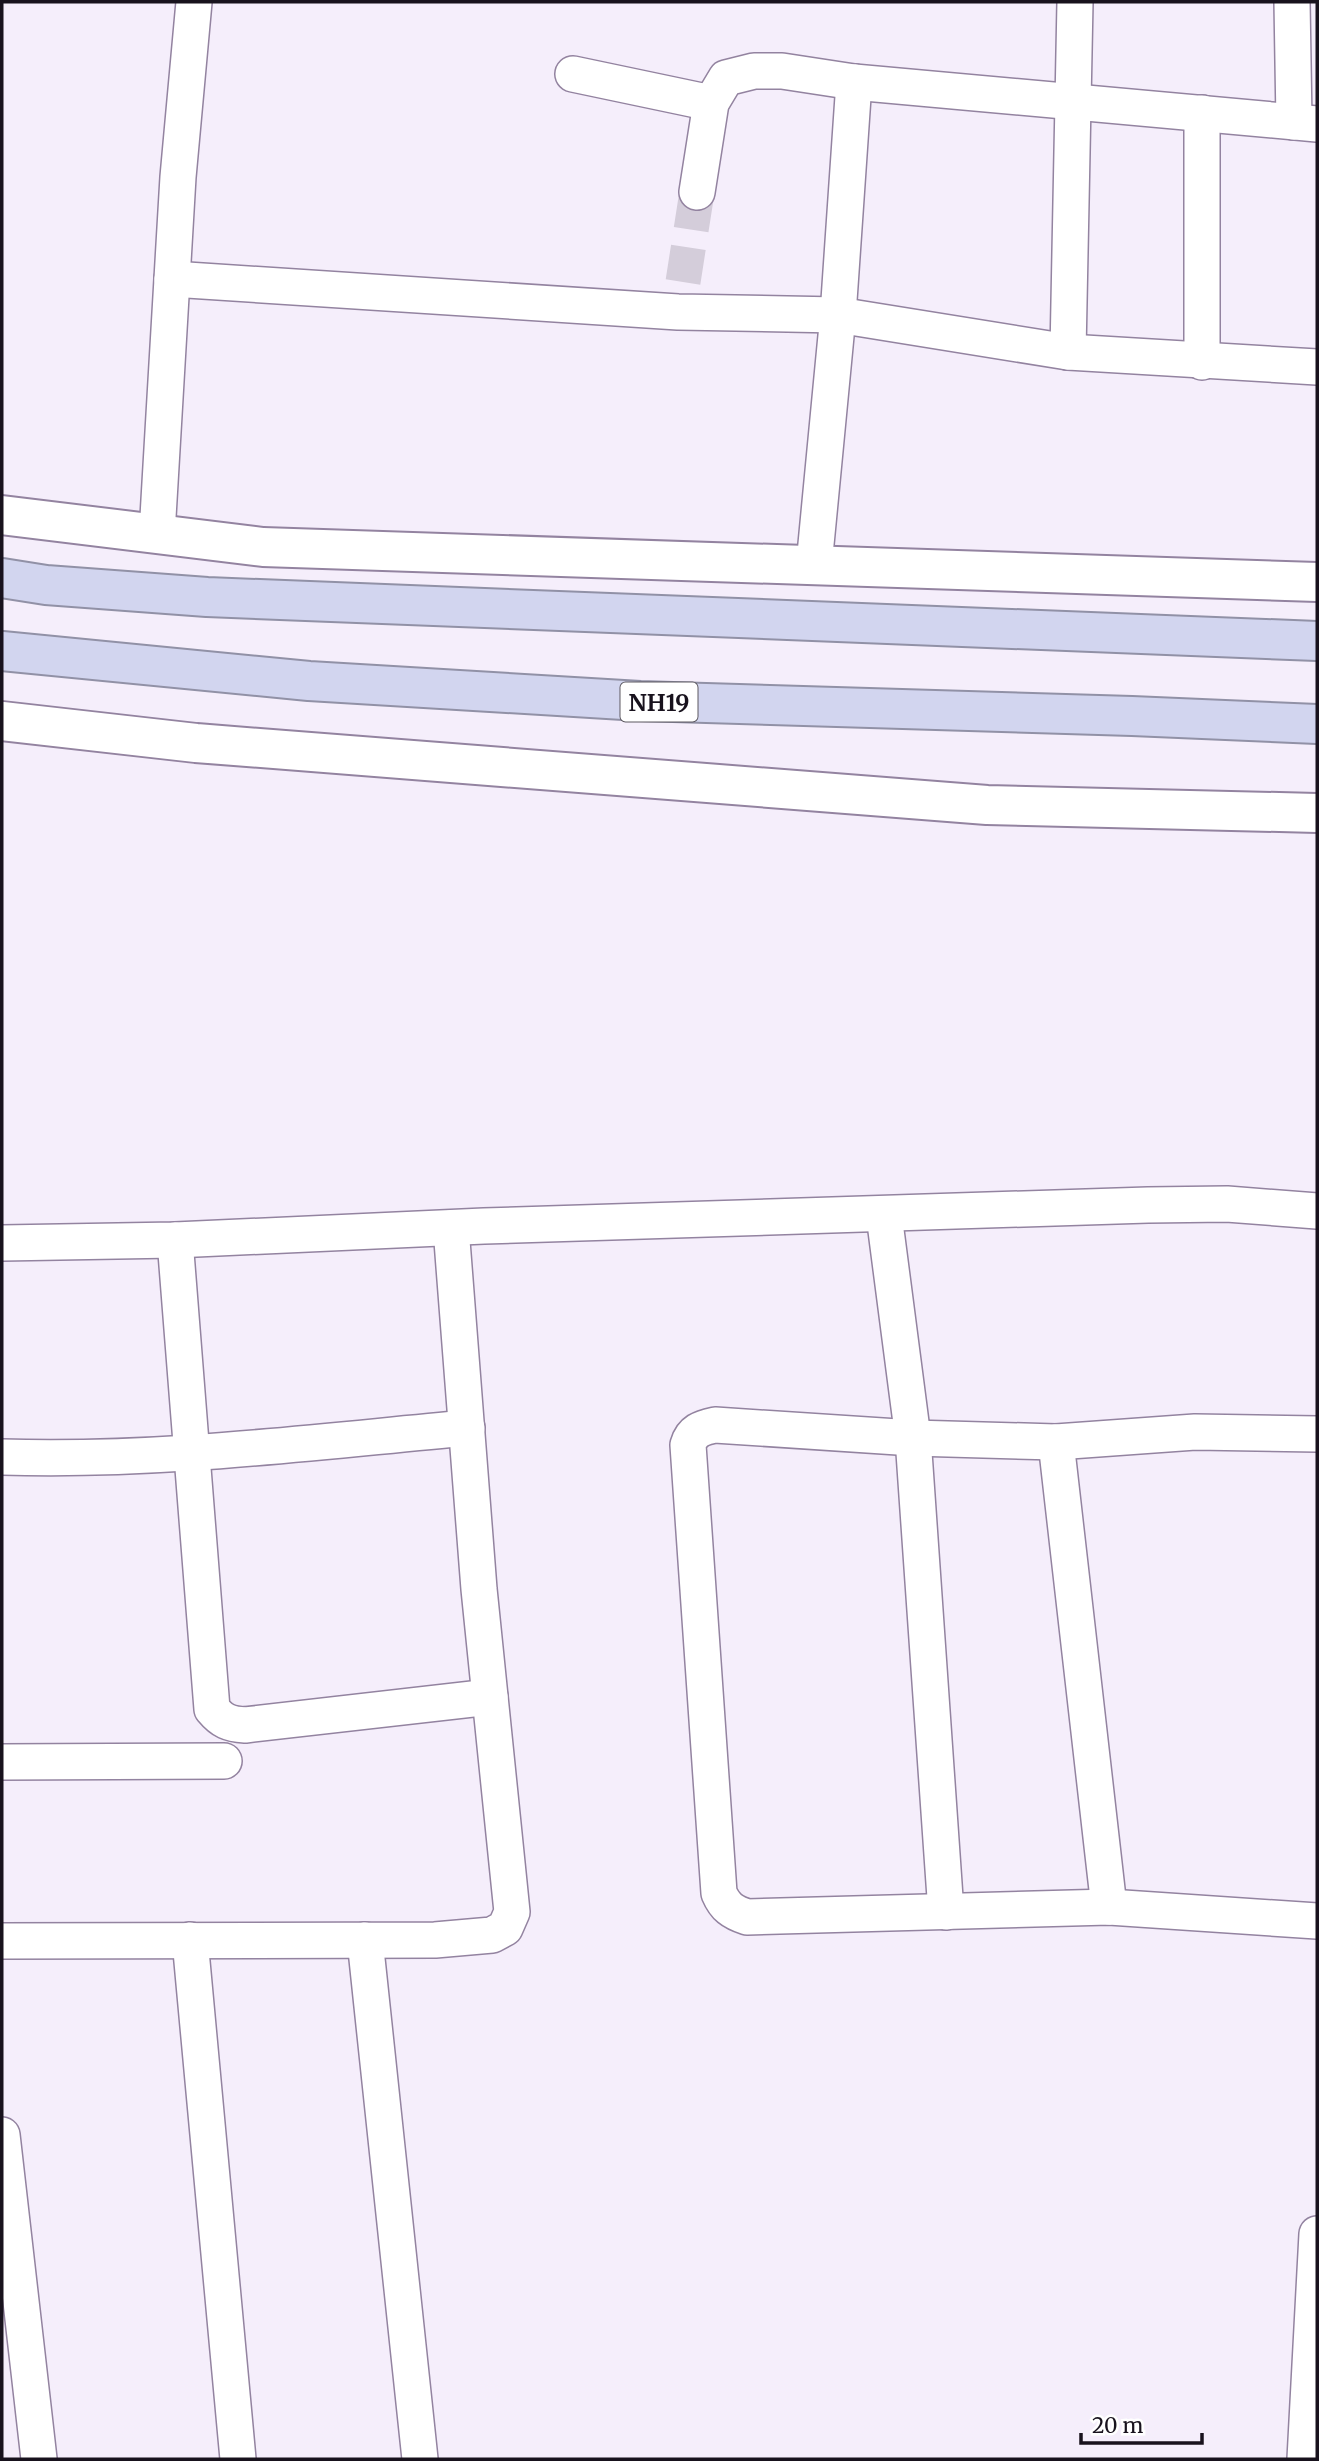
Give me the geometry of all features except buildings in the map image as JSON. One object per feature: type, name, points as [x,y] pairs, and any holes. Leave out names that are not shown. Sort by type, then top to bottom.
[{"type":"highway","points":[[2,578],[46,585],[220,598],[1317,641]]},
{"type":"highway","name":"NH19","points":[[2,651],[309,681],[640,701],[1317,724]]},
{"type":"street","points":[[157,534],[178,177],[194,2]]},
{"type":"street","points":[[1068,352],[1075,2]]},
{"type":"street","points":[[697,192],[711,103],[726,78],[754,71],[782,71],[855,82],[1306,123],[1292,2]]},
{"type":"street","points":[[573,74],[711,103]]},
{"type":"street","points":[[814,565],[838,315],[855,82]]},
{"type":"street","points":[[1202,113],[1202,362]]},
{"type":"street","points":[[172,279],[680,297],[838,315],[1068,352],[1317,367]]},
{"type":"street","points":[[2,515],[263,547],[1317,582]]},
{"type":"street","points":[[2,721],[196,743],[987,805],[1317,813]]},
{"type":"street","points":[[2,1243],[175,1240],[451,1228],[1188,1204],[1227,1204],[1317,1211]]},
{"type":"street","points":[[884,1215],[913,1438],[946,1912]]},
{"type":"street","points":[[2,1941],[435,1940],[492,1935],[505,1927],[512,1912],[479,1589],[451,1228]]},
{"type":"street","points":[[175,1240],[212,1709],[219,1718],[229,1724],[245,1725],[490,1697]]},
{"type":"street","points":[[1317,1434],[1195,1432],[1056,1442],[913,1438],[715,1425],[702,1428],[691,1435],[688,1445],[719,1893],[724,1905],[733,1913],[747,1917],[1110,1907],[1317,1921]]},
{"type":"street","points":[[2,1457],[191,1453],[467,1428]]},
{"type":"street","points":[[1056,1442],[1110,1907]]},
{"type":"street","points":[[2,1762],[224,1761]]},
{"type":"street","points":[[190,1940],[238,2459]]},
{"type":"street","points":[[365,1940],[420,2459]]},
{"type":"street","points":[[2,2135],[39,2459]]},
{"type":"street","points":[[1305,2459],[1317,2234]]},
{"type":"tunnel","points":[[683,282],[697,192]]}]
